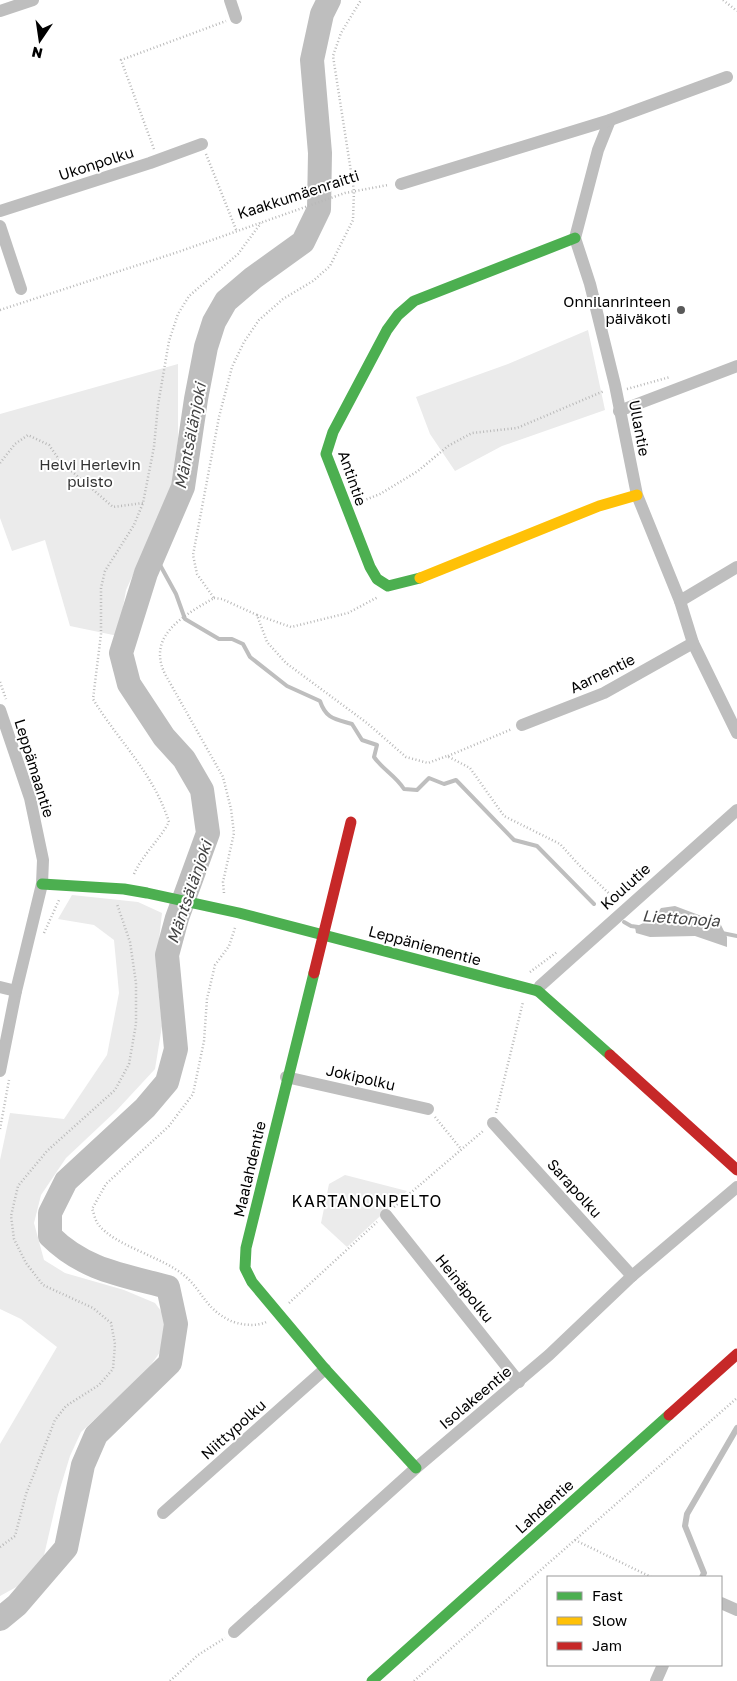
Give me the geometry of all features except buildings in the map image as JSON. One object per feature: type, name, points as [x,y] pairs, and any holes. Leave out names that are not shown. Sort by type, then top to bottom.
[{"type":"street","points":[[0,11],[33,0]]},
{"type":"street","points":[[230,0],[236,18]]},
{"type":"street","points":[[402,184],[610,120],[727,77]]},
{"type":"street","points":[[575,238],[598,150],[610,120]]},
{"type":"street","name":"Ukonpolku","points":[[0,211],[202,144]]},
{"type":"street","points":[[0,226],[21,289]]},
{"type":"street","name":"Ullantie","points":[[575,238],[620,384],[619,411],[637,495],[680,601],[694,643],[737,733]]},
{"type":"street","name":"Antintie","points":[[388,586],[377,579],[370,567],[326,454],[328,444],[387,330],[398,315],[414,301],[575,238]]},
{"type":"street","points":[[619,411],[737,366]]},
{"type":"street","points":[[388,586],[409,582],[599,506],[637,495]]},
{"type":"street","points":[[680,601],[737,567]]},
{"type":"street","name":"Aarnentie","points":[[522,725],[604,693],[694,643]]},
{"type":"street","name":"Leppämaantie","points":[[0,710],[30,798],[42,860],[42,884],[16,991],[5,1075]]},
{"type":"street","name":"Koulutie","points":[[538,991],[540,986],[570,957],[737,810]]},
{"type":"street","name":"Maalahdentie","points":[[352,822],[325,934],[286,1077],[246,1248],[245,1268],[252,1282],[325,1369],[416,1468]]},
{"type":"street","name":"Leppäniementie","points":[[42,884],[124,889],[147,893],[325,934],[538,991],[737,1170]]},
{"type":"street","points":[[0,987],[16,991]]},
{"type":"street","name":"Jokipolku","points":[[286,1077],[428,1109]]},
{"type":"street","name":"Sarapolku","points":[[493,1123],[632,1276]]},
{"type":"street","name":"Isolakeentie","points":[[234,1632],[416,1468],[519,1382],[632,1276],[737,1187]]},
{"type":"street","name":"Heinäpolku","points":[[386,1215],[519,1382]]},
{"type":"street","name":"Lahdentie","points":[[372,1681],[737,1354]]},
{"type":"street","name":"Niittypolku","points":[[163,1513],[325,1369]]},
{"type":"street","points":[[722,1603],[737,1610]]},
{"type":"street","points":[[656,1681],[663,1666]]},
{"type":"lane","points":[[702,1576],[704,1573],[685,1526],[687,1514],[737,1428]]},
{"type":"path","points":[[214,598],[197,574],[193,555],[223,400],[232,367],[244,342],[259,320],[283,300],[313,281],[330,266],[353,220],[354,191],[333,56],[341,32],[361,0]]},
{"type":"path","points":[[723,0],[737,11]]},
{"type":"path","points":[[158,160],[121,60],[236,18]]},
{"type":"path","points":[[202,144],[237,232]]},
{"type":"path","name":"Kaakkumäenraitti","points":[[0,310],[237,232],[345,193],[402,184]]},
{"type":"path","points":[[0,1547],[15,1536],[26,1494],[55,1420],[66,1406],[99,1385],[114,1369],[115,1344],[111,1323],[93,1308],[42,1285],[26,1263],[14,1239],[11,1216],[18,1186],[47,1151],[115,1090],[130,1064],[136,1024],[136,982],[130,942],[116,903],[132,879],[140,860],[159,840],[169,822],[163,803],[141,763],[93,699],[101,634],[101,588],[105,572],[130,533],[142,502],[154,447],[158,405],[169,341],[178,314],[189,296],[238,254],[261,223]]},
{"type":"path","points":[[347,507],[380,494],[418,471],[448,446],[472,433],[517,428],[620,384],[632,406]]},
{"type":"path","points":[[0,462],[15,444],[28,435],[48,445],[60,460],[113,507],[142,502]]},
{"type":"path","points":[[388,586],[378,598],[348,613],[291,627],[257,615],[222,599],[214,598],[180,619],[166,634],[160,651],[160,664],[224,777],[234,833],[223,882],[223,892],[240,905],[229,946],[216,965],[209,990],[200,1066],[193,1094],[169,1126],[106,1184],[92,1209],[98,1224],[124,1244],[146,1253],[186,1277],[209,1308],[230,1321],[258,1326],[271,1320],[386,1215],[493,1123],[524,999],[524,987]]},
{"type":"path","points":[[257,615],[267,642],[286,663],[367,723],[406,757],[428,763],[467,749],[486,738],[522,725]]},
{"type":"path","points":[[447,756],[470,768],[504,816],[560,844],[617,901]]},
{"type":"path","points":[[43,934],[60,899],[62,886]]},
{"type":"path","points":[[0,1129],[5,1075]]},
{"type":"path","points":[[428,1109],[461,1149]]},
{"type":"path","points":[[414,1681],[737,1398]]},
{"type":"path","points":[[575,1540],[648,1576]]},
{"type":"path","points":[[170,1681],[198,1655],[234,1632]]},
{"type":"green space","points":[[588,330],[605,410],[502,446],[455,471],[430,434],[416,397],[508,364]]},
{"type":"green space","name":"Helvi Herlevin puisto","points":[[178,364],[178,439],[171,492],[126,590],[118,636],[70,626],[45,540],[12,551],[0,518],[0,414]]},
{"type":"green space","points":[[72,895],[138,902],[162,913],[156,966],[162,1026],[155,1069],[117,1110],[66,1158],[41,1195],[34,1223],[44,1260],[65,1273],[124,1290],[155,1303],[167,1319],[160,1352],[146,1372],[81,1432],[70,1456],[58,1495],[42,1564],[20,1585],[0,1596],[0,1444],[57,1347],[21,1319],[0,1309],[0,1160],[10,1113],[64,1119],[107,1055],[119,993],[114,940],[94,925],[58,919]]},
{"type":"green space","points":[[345,1175],[407,1191],[347,1247],[321,1223],[329,1184]]},
{"type":"water","points":[[675,906],[720,923],[727,937],[727,947],[695,936],[650,937],[636,933],[635,927],[654,918],[661,908]]},
{"type":"waterway","name":"Mäntsälänjoki","points":[[0,1619],[17,1605],[66,1548],[83,1465],[96,1435],[170,1363],[176,1324],[168,1287],[120,1275],[76,1257],[50,1236],[50,1213],[66,1181],[145,1108],[167,1082],[176,1049],[167,955],[177,918],[208,833],[202,790],[184,759],[164,737],[129,684],[121,653],[146,573],[183,487],[196,399],[206,347],[214,322],[226,301],[253,278],[303,242],[319,209],[320,153],[312,60],[322,14],[329,0]]},
{"type":"waterway","name":"Liettonoja","points":[[154,554],[176,594],[185,619],[219,639],[232,639],[243,644],[250,657],[287,686],[320,701],[328,715],[352,724],[362,740],[377,745],[374,757],[404,789],[417,790],[429,778],[444,784],[456,780],[514,840],[537,846],[594,904]]},
{"type":"waterway","name":"Liettonoja","points":[[624,922],[638,927]]},
{"type":"waterway","name":"Liettonoja","points":[[722,933],[737,936]]},
{"type":"traffic: fast","points":[[420,578],[388,586],[377,579],[370,567],[326,454],[333,432],[387,330],[398,315],[414,301],[575,238]]},
{"type":"traffic: fast","points":[[42,884],[124,889],[147,893],[239,913],[538,991],[610,1055]]},
{"type":"traffic: fast","points":[[314,973],[246,1248],[245,1268],[252,1282],[325,1369],[416,1468]]},
{"type":"traffic: fast","points":[[372,1681],[669,1415]]},
{"type":"traffic: slow","points":[[420,578],[599,506],[637,495]]},
{"type":"traffic: jam","points":[[314,973],[351,822]]},
{"type":"traffic: jam","points":[[610,1055],[737,1170]]},
{"type":"traffic: jam","points":[[669,1415],[737,1354]]},
{"type":"place","name":"Onnilanrinteen päiväkoti","points":[[681,310]]},
{"type":"district","name":"KARTANONPELTO","points":[[367,1201]]}]
